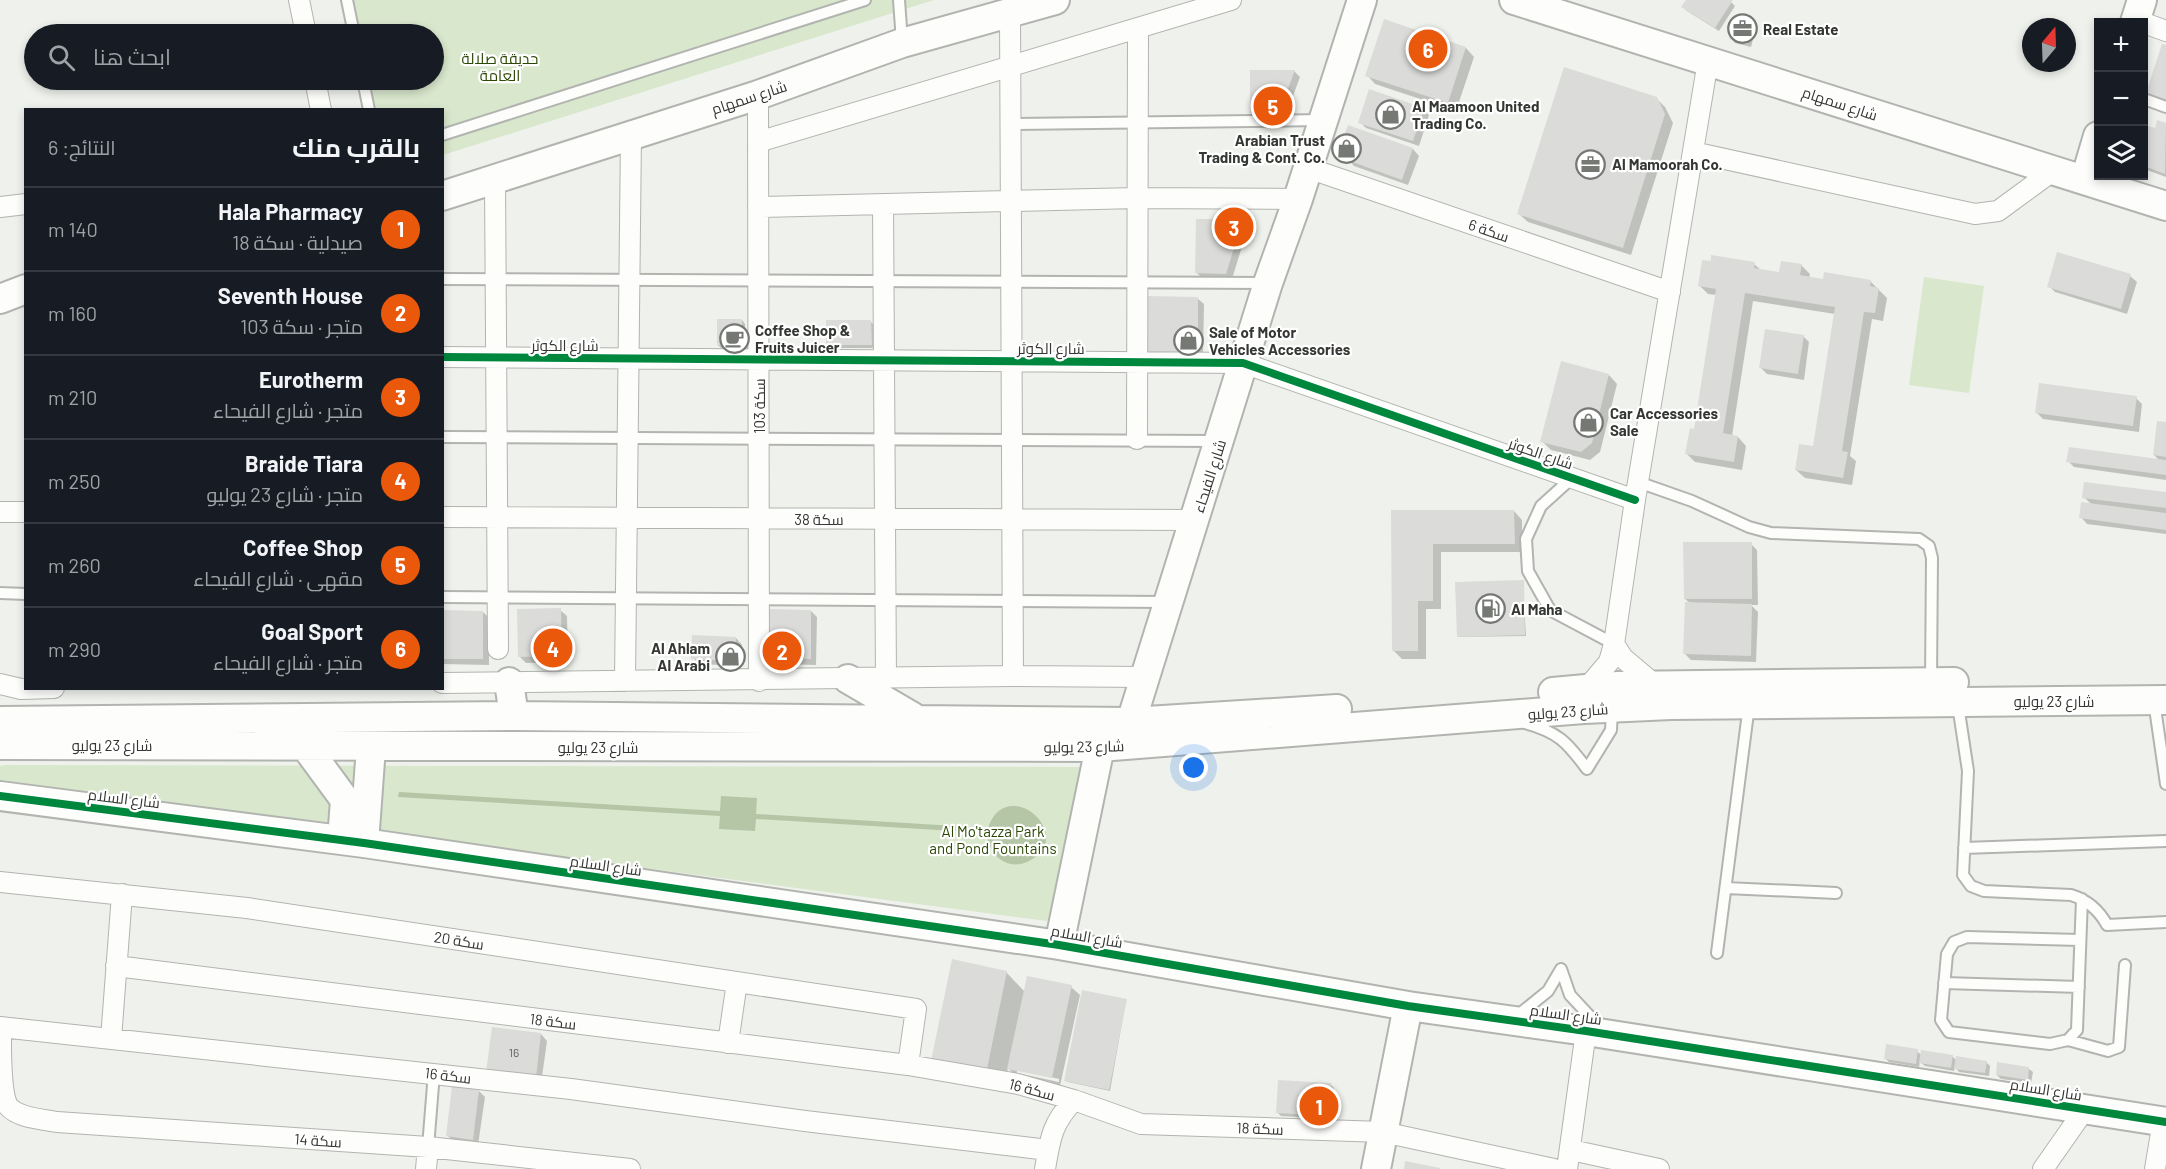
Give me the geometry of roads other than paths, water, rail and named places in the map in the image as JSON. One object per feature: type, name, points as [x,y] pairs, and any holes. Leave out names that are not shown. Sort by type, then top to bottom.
[{"type":"street","points":[[299,0],[304,24]]},
{"type":"street","name":"شارع سمهام","points":[[444,195],[758,95],[902,43],[1055,0]]},
{"type":"street","points":[[758,142],[1231,0]]},
{"type":"street","name":"شارع الفيحاء","points":[[1131,722],[1221,441],[1268,283],[1298,199],[1362,0]]},
{"type":"street","name":"شارع سمهام","points":[[1514,0],[2166,206]]},
{"type":"street","points":[[1010,14],[1013,676]]},
{"type":"street","points":[[2148,22],[2166,30]]},
{"type":"street","points":[[1137,439],[1135,282],[1138,28]]},
{"type":"street","points":[[1586,689],[1609,662],[1614,644],[1708,61]]},
{"type":"street","points":[[317,90],[321,108]]},
{"type":"street","name":"سكة 103","points":[[758,95],[759,681]]},
{"type":"street","points":[[625,681],[631,134]]},
{"type":"street","points":[[2085,180],[2094,150]]},
{"type":"street","points":[[1693,152],[1975,214],[1998,211],[2054,170]]},
{"type":"street","name":"سكة 6","points":[[1308,168],[1670,292]]},
{"type":"street","points":[[495,179],[498,649]]},
{"type":"street","points":[[758,207],[1137,198],[1298,199]]},
{"type":"street","points":[[0,207],[24,204]]},
{"type":"street","points":[[883,204],[886,679]]},
{"type":"street","points":[[0,299],[24,290]]},
{"type":"street","name":"شارع الكوثر","points":[[444,357],[1243,363],[1572,478],[1637,491]]},
{"type":"street","points":[[0,512],[24,512]]},
{"type":"street","name":"سكة 38","points":[[444,517],[1195,520]]},
{"type":"street","points":[[1614,644],[1623,658],[1655,685]]},
{"type":"street","points":[[444,683],[759,681],[1013,676],[1145,677]]},
{"type":"street","points":[[848,679],[915,718]]},
{"type":"street","points":[[509,682],[514,716]]},
{"type":"street","name":"شارع 23 يوليو","points":[[0,721],[514,716],[915,718],[1131,722],[1416,704],[1655,685],[1931,682],[2162,694]]},
{"type":"street","points":[[0,684],[24,689]]},
{"type":"street","name":"شارع 23 يوليو","points":[[0,745],[1100,747],[1612,708],[1958,701],[2162,694]]},
{"type":"street","points":[[1059,945],[1100,747],[1131,722]]},
{"type":"street","points":[[306,747],[345,800],[353,841]]},
{"type":"street","points":[[353,841],[371,747]]},
{"type":"street","name":"شارع السلام","points":[[10,797],[353,841],[1059,945],[1408,1006],[1598,1032],[2164,1122]]},
{"type":"street","name":"سكة 20","points":[[0,882],[247,908],[916,1009],[908,1065]]},
{"type":"street","points":[[111,1039],[122,894]]},
{"type":"street","name":"سكة 18","points":[[116,966],[908,1065],[989,1078]]},
{"type":"street","points":[[728,1043],[737,982]]},
{"type":"street","points":[[1376,1169],[1408,1006]]},
{"type":"street","name":"سكة 16","points":[[0,1027],[434,1073],[896,1131],[1047,1159]]},
{"type":"street","name":"سكة 14","points":[[0,1027],[1,1090],[8,1106],[24,1115],[57,1122],[428,1147],[630,1169]]},
{"type":"street","points":[[1598,1032],[1569,1159],[1659,1169]]},
{"type":"street","name":"سكة 16","points":[[989,1078],[1074,1100]]},
{"type":"street","points":[[1047,1159],[1058,1117],[1074,1100]]},
{"type":"street","name":"سكة 18","points":[[1074,1100],[1141,1124],[1383,1132],[1554,1169]]},
{"type":"street","points":[[2043,1169],[2085,1109]]},
{"type":"street","points":[[2155,1169],[2164,1122]]},
{"type":"street","points":[[426,1169],[428,1147]]},
{"type":"lane","points":[[347,0],[352,24]]},
{"type":"lane","points":[[444,134],[865,0]]},
{"type":"lane","points":[[899,0],[902,43]]},
{"type":"lane","points":[[365,90],[369,108]]},
{"type":"lane","points":[[2148,100],[2166,107]]},
{"type":"lane","points":[[1010,124],[1323,120]]},
{"type":"lane","points":[[444,279],[1268,283]]},
{"type":"lane","points":[[444,437],[1221,441]]},
{"type":"lane","points":[[1572,478],[1541,506],[1526,539],[1528,571],[1550,610],[1614,644]]},
{"type":"lane","points":[[1637,491],[1692,501],[1749,527],[1771,533],[1919,539],[1929,546],[1932,558],[1931,682]]},
{"type":"lane","points":[[0,593],[24,594]]},
{"type":"lane","points":[[444,597],[1169,602]]},
{"type":"lane","points":[[2162,694],[2166,784]]},
{"type":"lane","points":[[1958,701],[1968,771],[1963,875],[1971,886],[1984,891],[2071,895],[2082,899],[2101,914],[2107,925],[2166,922]]},
{"type":"lane","points":[[1717,953],[1749,705]]},
{"type":"lane","points":[[1499,716],[1548,730],[1569,744],[1587,769],[1611,730],[1612,708]]},
{"type":"lane","points":[[1964,848],[2166,841]]},
{"type":"lane","points":[[1726,888],[1836,893]]},
{"type":"lane","points":[[2068,1040],[2078,1030],[2082,899]]},
{"type":"lane","points":[[2080,940],[1967,937],[1954,942],[1947,954],[1941,1020],[1949,1032],[2050,1044],[2068,1040],[2108,1051],[2119,1047],[2125,966]]},
{"type":"lane","points":[[1510,1020],[1530,1008],[1548,991],[1561,969],[1570,994],[1598,1032]]},
{"type":"lane","points":[[1944,983],[2079,987]]},
{"type":"lane","points":[[428,1147],[434,1073]]},
{"type":"place","name":"Real Estate","points":[[1742,29]]},
{"type":"place","name":"Goal Sport","points":[[1428,49]]},
{"type":"place","name":"Coffee Shop","points":[[1273,106]]},
{"type":"place","name":"Al Maamoon United Trading Co.","points":[[1391,115]]},
{"type":"place","name":"Arabian Trust Trading & Cont. Co.","points":[[1346,149]]},
{"type":"place","name":"Al Mamoorah Co.","points":[[1591,164]]},
{"type":"place","name":"Eurotherm","points":[[1234,227]]},
{"type":"place","name":"Coffee Shop & Fruits Juicer","points":[[734,339]]},
{"type":"place","name":"Sale of Motor Vehicles Accessories","points":[[1188,341]]},
{"type":"place","name":"Car Accessories Sale","points":[[1589,422]]},
{"type":"place","name":"Al Maha","points":[[1490,609]]},
{"type":"place","name":"Braide Tiara","points":[[553,648]]},
{"type":"place","name":"Seventh House","points":[[782,651]]},
{"type":"place","name":"Al Ahlam Al Arabi","points":[[731,657]]},
{"type":"place","name":"Hala Pharmacy","points":[[1319,1106]]},
{"type":"park label","name":"حديقة صلالة العامة","points":[[500,66]]},
{"type":"park label","name":"Al Mo'tazza Park and Pond Fountains","points":[[993,840]]}]
